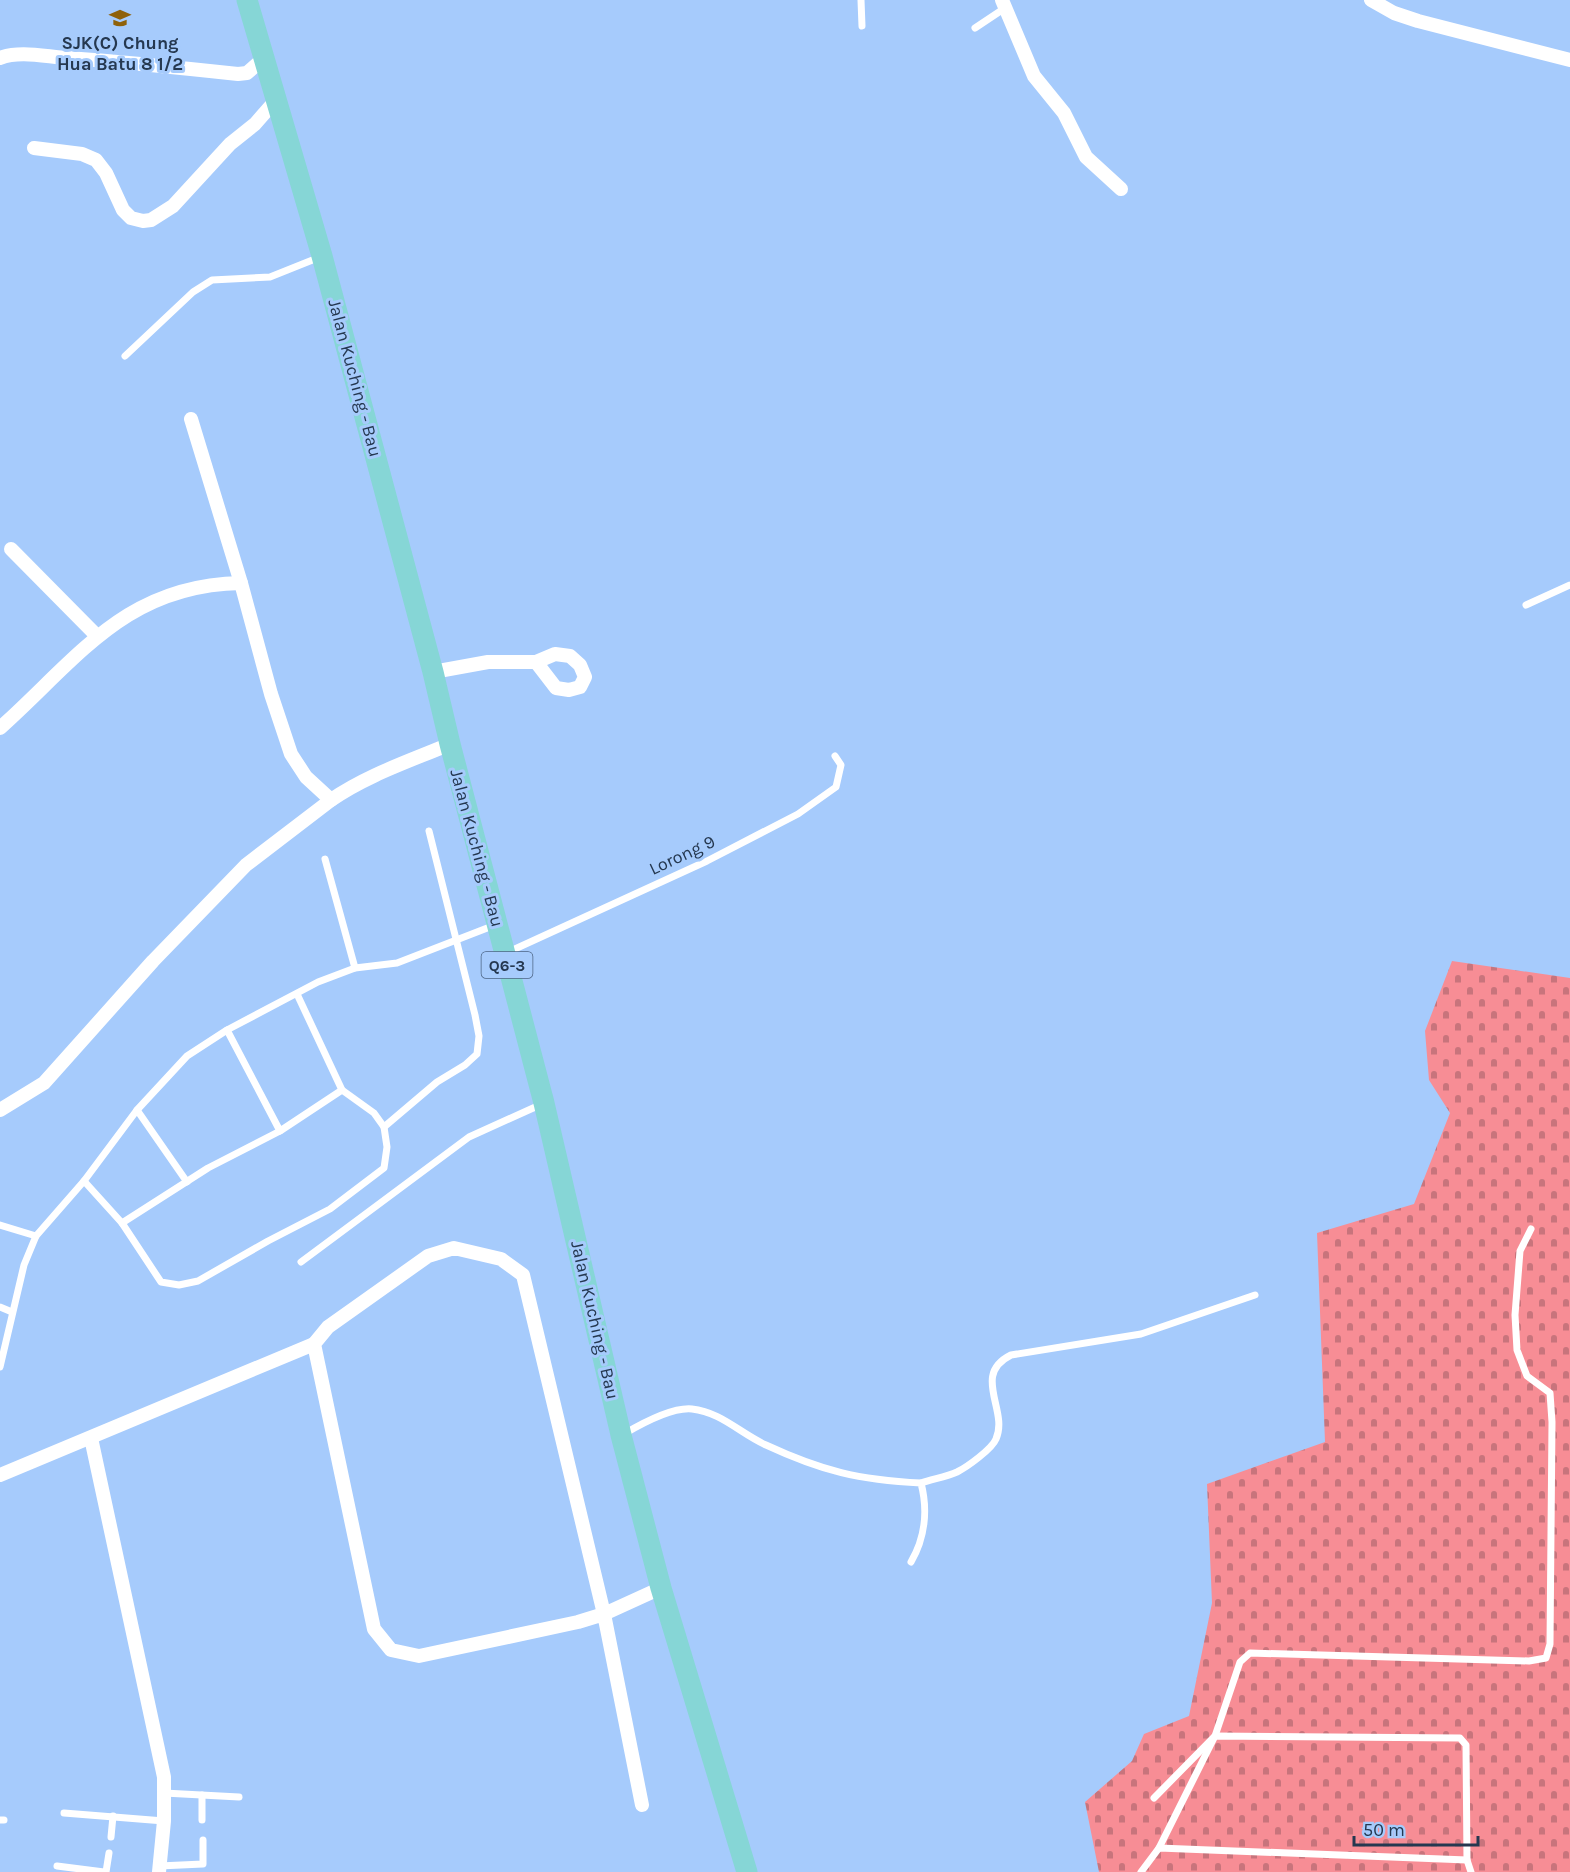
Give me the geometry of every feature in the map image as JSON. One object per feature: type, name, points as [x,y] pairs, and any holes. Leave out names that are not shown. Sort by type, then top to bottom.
[{"type":"main road","name":"Jalan Kuching - Bau","points":[[252,1],[264,58],[322,256],[433,672],[544,1103],[621,1435],[661,1588],[747,1872]]},
{"type":"street","points":[[1371,0],[1394,13],[1418,21],[1570,60]]},
{"type":"street","points":[[1003,4],[1034,76],[1064,113],[1086,157],[1121,189]]},
{"type":"street","points":[[0,58],[8,55],[35,56],[159,65],[238,74],[247,73],[264,58]]},
{"type":"street","points":[[34,148],[82,154],[96,160],[106,173],[123,210],[131,218],[150,220],[172,207],[230,144],[255,123],[276,100]]},
{"type":"street","points":[[191,419],[241,583],[271,694],[291,754],[306,777],[332,800]]},
{"type":"street","points":[[11,549],[97,636]]},
{"type":"street","points":[[0,728],[111,625],[151,601],[206,584],[241,583]]},
{"type":"street","points":[[433,672],[488,662],[536,662]]},
{"type":"street","points":[[0,1110],[44,1083],[153,961],[246,865],[346,790],[450,744]]},
{"type":"street","points":[[0,1474],[314,1344],[328,1328],[428,1256],[454,1248],[501,1259],[523,1275],[604,1614],[642,1805]]},
{"type":"street","points":[[314,1344],[374,1629],[391,1650],[419,1656],[604,1614],[661,1588]]},
{"type":"street","points":[[91,1438],[162,1766],[164,1821],[159,1869]]},
{"type":"lane","points":[[861,0],[862,26]]},
{"type":"lane","points":[[975,28],[1003,4]]},
{"type":"lane","points":[[125,356],[193,292],[212,280],[270,277],[322,256]]},
{"type":"lane","points":[[1526,605],[1570,585]]},
{"type":"lane","name":"Lorong 9","points":[[504,954],[707,861],[798,814],[836,787],[840,778],[841,765],[835,756]]},
{"type":"lane","points":[[384,1127],[437,1082],[465,1065],[477,1054],[479,1036],[429,831]]},
{"type":"lane","points":[[325,859],[355,968]]},
{"type":"lane","points":[[0,1367],[24,1265],[36,1236],[84,1181],[137,1110],[187,1056],[227,1030],[318,982],[355,968],[397,963],[497,924]]},
{"type":"lane","points":[[84,1181],[122,1223],[161,1282],[179,1285],[198,1281],[330,1209],[384,1168],[387,1147],[384,1127],[374,1113],[342,1090],[297,994]]},
{"type":"lane","points":[[227,1030],[280,1131]]},
{"type":"lane","points":[[122,1223],[208,1168],[280,1131],[342,1090]]},
{"type":"lane","points":[[301,1262],[469,1137],[544,1103]]},
{"type":"lane","points":[[137,1110],[187,1182]]},
{"type":"lane","points":[[0,1225],[36,1236]]},
{"type":"lane","points":[[1141,1872],[1159,1848],[1215,1736],[1240,1662],[1250,1653],[1529,1661],[1546,1658],[1550,1644],[1552,1422],[1550,1393],[1527,1376],[1517,1350],[1515,1316],[1520,1251],[1531,1229]]},
{"type":"lane","points":[[621,1435],[668,1413],[691,1409],[717,1416],[763,1444],[811,1466],[882,1481],[921,1483],[957,1472],[987,1450],[995,1441],[999,1428],[991,1379],[999,1361],[1011,1355],[1141,1334],[1255,1294]]},
{"type":"lane","points":[[0,1307],[12,1312]]},
{"type":"lane","points":[[910,1562],[920,1546],[924,1523],[925,1499],[921,1483]]},
{"type":"lane","points":[[1154,1798],[1215,1736],[1460,1738],[1466,1744],[1467,1860],[1471,1872]]},
{"type":"lane","points":[[164,1793],[239,1797]]},
{"type":"lane","points":[[202,1795],[202,1820]]},
{"type":"lane","points":[[64,1812],[164,1821]]},
{"type":"lane","points":[[111,1837],[113,1816]]},
{"type":"lane","points":[[159,1869],[203,1864],[203,1840]]},
{"type":"lane","points":[[1159,1848],[1467,1860]]},
{"type":"lane","points":[[57,1866],[105,1872],[109,1853]]},
{"type":"green space","points":[[1452,961],[1570,978],[1570,1872],[1099,1872],[1085,1802],[1132,1761],[1144,1734],[1189,1716],[1212,1603],[1207,1484],[1325,1442],[1317,1233],[1414,1204],[1450,1113],[1429,1080],[1425,1031]]},
{"type":"place","name":"SJK(C) Chung Hua Batu 8 1/2","points":[[120,18]]}]
